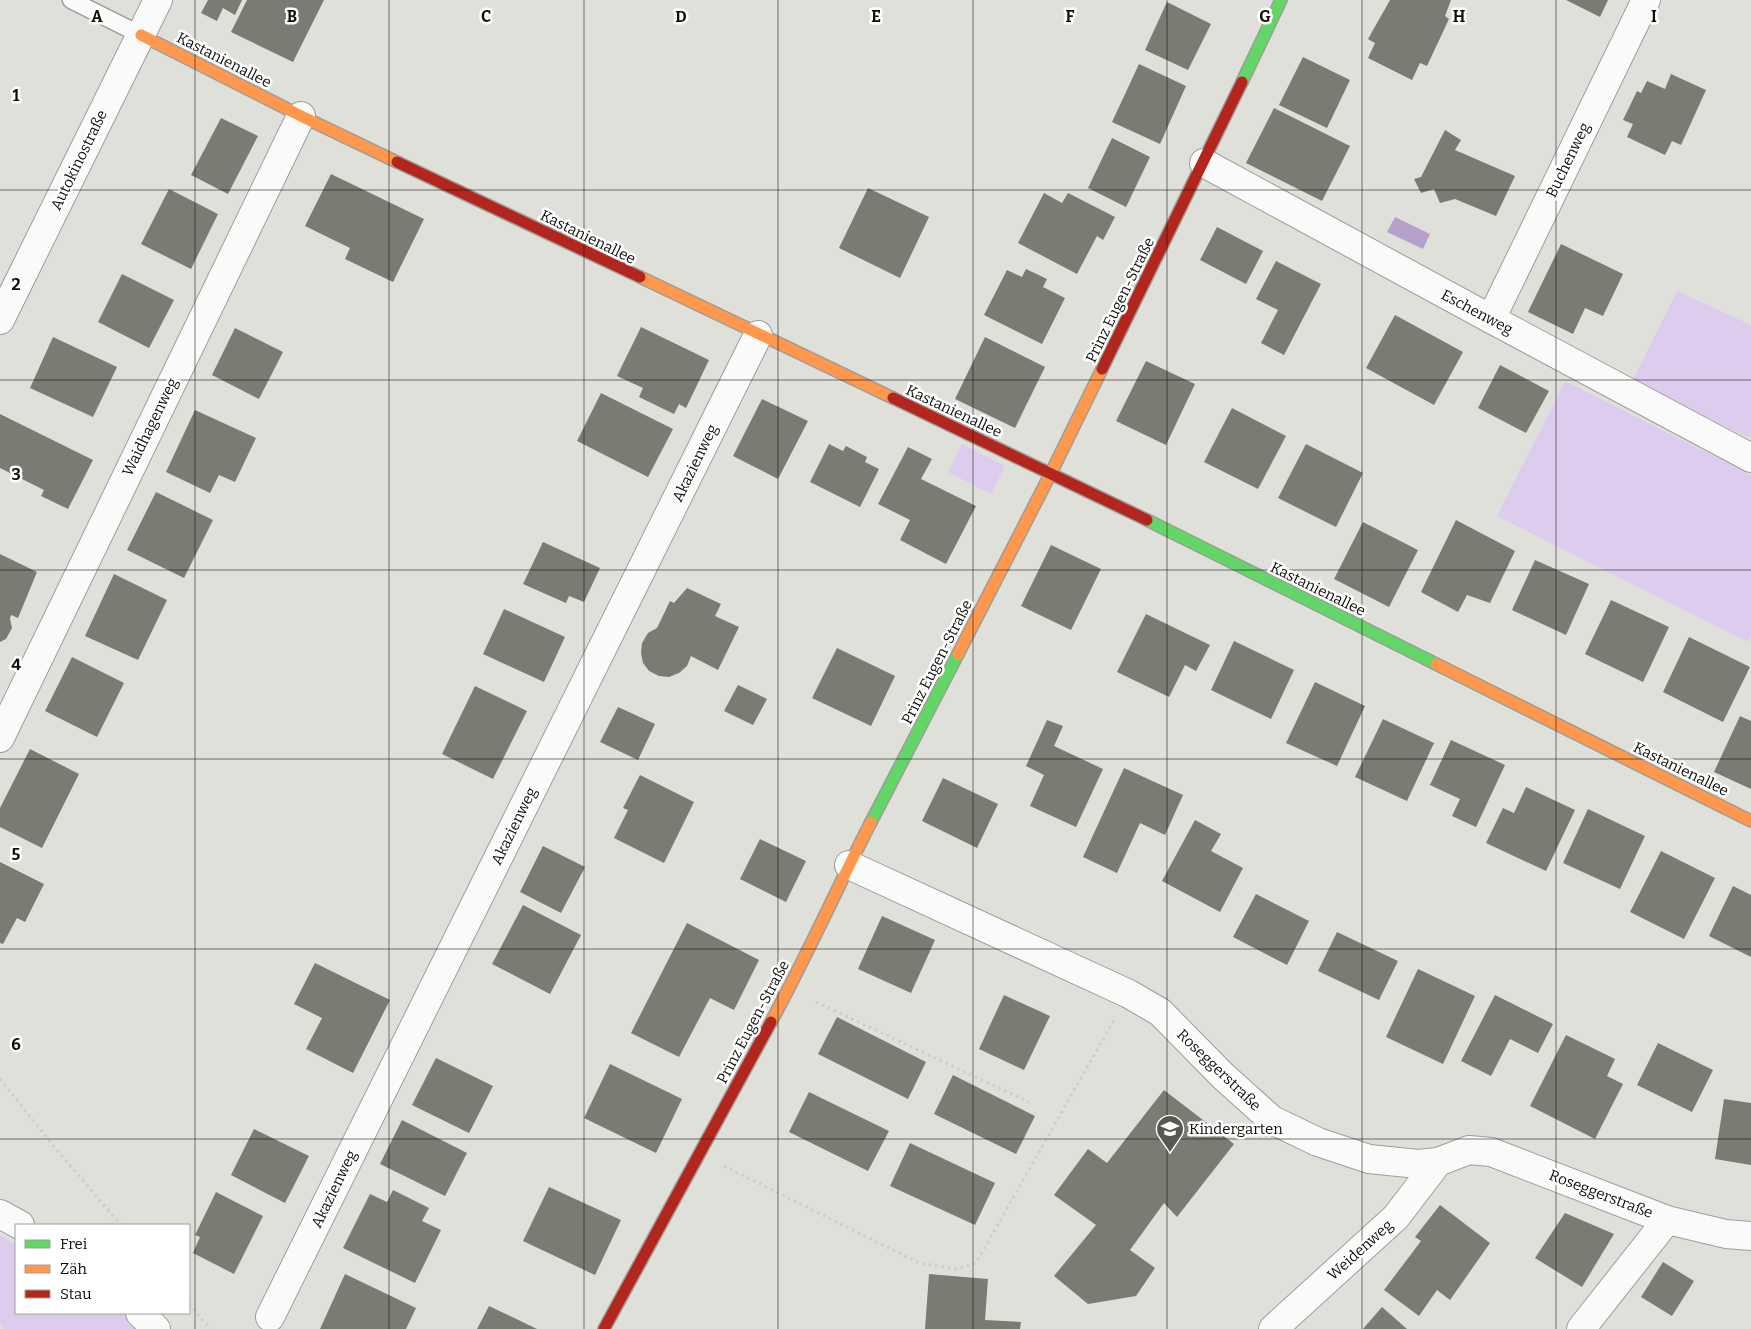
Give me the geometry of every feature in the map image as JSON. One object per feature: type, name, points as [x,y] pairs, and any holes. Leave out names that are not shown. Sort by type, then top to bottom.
[{"type":"street","name":"Autokinostraße","points":[[0,320],[158,0]]},
{"type":"street","name":"Prinz Eugen-Straße","points":[[604,1329],[789,988],[849,864],[1051,473],[1204,163],[1281,0]]},
{"type":"street","name":"Buchenweg","points":[[1491,319],[1646,0]]},
{"type":"street","name":"Kastanienallee","points":[[141,35],[301,116],[1051,473],[1751,821]]},
{"type":"street","name":"Waidhagenweg","points":[[0,738],[301,116]]},
{"type":"street","name":"Eschenweg","points":[[1204,163],[1751,458]]},
{"type":"street","name":"Akazienweg","points":[[270,1317],[758,335]]},
{"type":"street","name":"Roseggerstraße","points":[[849,864],[1129,994],[1160,1012],[1223,1076],[1272,1120],[1318,1142],[1370,1159],[1418,1164],[1438,1162],[1469,1150],[1491,1152],[1667,1220],[1726,1234],[1751,1236]]},
{"type":"street","name":"Weidenweg","points":[[1273,1329],[1396,1217],[1438,1162]]},
{"type":"street","points":[[0,1214],[18,1224]]},
{"type":"street","points":[[1581,1329],[1667,1220]]},
{"type":"street","points":[[141,1314],[156,1329]]},
{"type":"lane","points":[[71,0],[141,35]]},
{"type":"path","points":[[789,988],[1029,1102]]},
{"type":"path","points":[[699,1154],[919,1263],[957,1270],[976,1263],[1129,994]]},
{"type":"path","points":[[0,1078],[52,1144],[120,1224]]},
{"type":"path","points":[[190,1305],[210,1329]]},
{"type":"shaded area","points":[[1395,217],[1430,234],[1423,249],[1387,232]]},
{"type":"shaded area","points":[[1677,291],[1751,325],[1751,436],[1747,437],[1632,382]]},
{"type":"shaded area","points":[[1565,381],[1751,475],[1751,636],[1748,642],[1497,516]]},
{"type":"shaded area","points":[[962,444],[1005,466],[991,494],[948,472]]},
{"type":"shaded area","points":[[0,1235],[15,1244],[15,1314],[129,1314],[154,1329],[5,1329],[0,1323]]},
{"type":"building","points":[[208,0],[242,0],[235,15],[223,8],[217,21],[201,13]]},
{"type":"building","points":[[247,0],[324,0],[293,62],[231,32]]},
{"type":"building","points":[[1390,0],[1451,0],[1445,16],[1449,19],[1427,66],[1420,63],[1412,80],[1368,58],[1375,43],[1368,39]]},
{"type":"building","points":[[1566,0],[1608,0],[1600,17]]},
{"type":"building","points":[[1167,2],[1211,24],[1188,70],[1145,50]]},
{"type":"building","points":[[1303,57],[1350,80],[1327,128],[1279,105]]},
{"type":"building","points":[[1139,64],[1186,86],[1160,144],[1112,122]]},
{"type":"building","points":[[1671,74],[1706,90],[1681,145],[1672,141],[1665,155],[1627,137],[1633,124],[1623,120],[1637,91],[1641,93],[1647,81],[1665,89]]},
{"type":"building","points":[[1274,108],[1350,146],[1322,201],[1246,163]]},
{"type":"building","points":[[221,118],[258,136],[228,194],[191,175]]},
{"type":"building","points":[[1445,130],[1461,140],[1455,150],[1515,176],[1496,216],[1455,199],[1440,203],[1434,189],[1421,193],[1414,179],[1421,177]]},
{"type":"building","points":[[1112,138],[1150,157],[1126,207],[1088,188]]},
{"type":"building","points":[[331,174],[424,219],[393,282],[345,259],[350,248],[305,226]]},
{"type":"building","points":[[868,188],[929,217],[900,278],[839,248]]},
{"type":"building","points":[[169,189],[218,214],[191,269],[141,244]]},
{"type":"building","points":[[1044,193],[1062,203],[1068,193],[1115,217],[1103,240],[1097,236],[1077,274],[1018,243]]},
{"type":"building","points":[[1217,227],[1263,251],[1246,284],[1200,260]]},
{"type":"building","points":[[1561,244],[1623,274],[1603,316],[1585,308],[1573,334],[1528,312]]},
{"type":"building","points":[[1276,261],[1321,284],[1284,355],[1261,343],[1278,310],[1256,299]]},
{"type":"building","points":[[1026,269],[1047,279],[1043,287],[1065,298],[1042,344],[984,315],[1007,270],[1022,277]]},
{"type":"building","points":[[122,274],[174,300],[149,348],[98,322]]},
{"type":"building","points":[[1395,315],[1463,352],[1434,405],[1366,368]]},
{"type":"building","points":[[641,327],[709,360],[686,408],[679,404],[674,414],[639,397],[643,388],[617,376]]},
{"type":"building","points":[[235,328],[283,352],[259,399],[212,375]]},
{"type":"building","points":[[53,337],[117,367],[93,417],[30,388]]},
{"type":"building","points":[[985,337],[1045,367],[1015,428],[955,399]]},
{"type":"building","points":[[1146,361],[1195,384],[1166,445],[1116,421]]},
{"type":"building","points":[[1500,365],[1549,391],[1526,433],[1478,408]]},
{"type":"building","points":[[601,393],[673,429],[648,477],[577,441]]},
{"type":"building","points":[[762,399],[808,421],[778,479],[733,456]]},
{"type":"building","points":[[1232,408],[1286,436],[1258,489],[1204,462]]},
{"type":"building","points":[[195,410],[256,438],[235,482],[219,475],[210,493],[166,472]]},
{"type":"building","points":[[0,414],[93,460],[68,509],[41,496],[44,490],[0,468]]},
{"type":"building","points":[[829,444],[843,451],[846,446],[867,457],[865,462],[879,469],[860,507],[810,482]]},
{"type":"building","points":[[1306,444],[1363,473],[1336,527],[1278,498]]},
{"type":"building","points":[[908,447],[932,459],[921,479],[976,506],[946,564],[900,540],[910,520],[878,504]]},
{"type":"building","points":[[156,492],[213,520],[184,578],[127,550]]},
{"type":"building","points":[[1456,520],[1515,551],[1490,603],[1467,595],[1458,612],[1421,592]]},
{"type":"building","points":[[1363,522],[1418,550],[1389,607],[1334,579]]},
{"type":"building","points":[[543,542],[600,568],[584,602],[569,596],[566,603],[523,584]]},
{"type":"building","points":[[1051,545],[1101,569],[1071,630],[1021,606]]},
{"type":"building","points":[[0,554],[37,572],[18,618],[11,615],[12,628],[6,639],[0,642]]},
{"type":"building","points":[[1535,560],[1589,584],[1566,635],[1512,610]]},
{"type":"building","points":[[114,574],[167,600],[138,660],[85,636]]},
{"type":"building","points":[[687,588],[721,604],[715,616],[739,627],[718,670],[691,656],[687,666],[679,673],[669,677],[659,676],[649,671],[643,663],[642,643],[648,633],[657,628],[670,601],[674,603]]},
{"type":"building","points":[[1611,600],[1669,627],[1643,682],[1585,654]]},
{"type":"building","points":[[504,609],[565,637],[544,682],[483,654]]},
{"type":"building","points":[[1146,614],[1210,645],[1196,671],[1185,665],[1169,697],[1117,672]]},
{"type":"building","points":[[1689,637],[1750,667],[1723,722],[1663,692]]},
{"type":"building","points":[[1234,641],[1294,670],[1271,719],[1211,690]]},
{"type":"building","points":[[837,648],[895,676],[871,726],[812,698]]},
{"type":"building","points":[[72,657],[124,683],[97,737],[45,711]]},
{"type":"building","points":[[1315,682],[1365,706],[1337,766],[1286,743]]},
{"type":"building","points":[[738,685],[767,699],[753,725],[724,711]]},
{"type":"building","points":[[475,686],[527,711],[493,779],[442,754]]},
{"type":"building","points":[[618,707],[655,724],[638,760],[600,742]]},
{"type":"building","points":[[1740,716],[1751,721],[1751,789],[1714,772]]},
{"type":"building","points":[[1383,719],[1434,743],[1407,801],[1355,777]]},
{"type":"building","points":[[1047,720],[1063,726],[1054,746],[1103,769],[1076,827],[1030,806],[1044,775],[1026,766]]},
{"type":"building","points":[[1451,740],[1505,765],[1476,827],[1452,816],[1460,799],[1430,785]]},
{"type":"building","points":[[30,749],[79,774],[42,848],[0,827],[0,808]]},
{"type":"building","points":[[1124,768],[1183,795],[1165,835],[1140,823],[1117,873],[1083,857]]},
{"type":"building","points":[[640,775],[694,802],[664,863],[614,838],[628,810],[623,808]]},
{"type":"building","points":[[943,778],[998,804],[977,848],[922,821]]},
{"type":"building","points":[[1526,787],[1575,810],[1546,871],[1486,843],[1503,808],[1514,813]]},
{"type":"building","points":[[1588,809],[1645,836],[1620,889],[1563,863]]},
{"type":"building","points":[[1195,820],[1221,834],[1211,851],[1243,868],[1220,912],[1162,881]]},
{"type":"building","points":[[760,839],[806,861],[786,902],[740,879]]},
{"type":"building","points":[[543,846],[585,867],[561,913],[520,892]]},
{"type":"building","points":[[1661,851],[1715,878],[1684,939],[1630,912]]},
{"type":"building","points":[[0,862],[44,884],[25,922],[17,918],[3,944],[0,943]]},
{"type":"building","points":[[1733,886],[1751,895],[1751,957],[1709,936]]},
{"type":"building","points":[[1256,894],[1309,921],[1287,965],[1233,937]]},
{"type":"building","points":[[523,905],[581,935],[550,994],[492,964]]},
{"type":"building","points":[[882,916],[935,940],[911,993],[858,969]]},
{"type":"building","points":[[687,923],[759,960],[734,1010],[710,998],[679,1057],[631,1033]]},
{"type":"building","points":[[1337,932],[1398,961],[1379,1000],[1318,971]]},
{"type":"building","points":[[315,963],[390,1000],[353,1073],[306,1049],[322,1018],[294,1004]]},
{"type":"building","points":[[1418,969],[1475,996],[1443,1064],[1386,1037]]},
{"type":"building","points":[[1004,995],[1050,1016],[1024,1070],[979,1049]]},
{"type":"building","points":[[1495,995],[1553,1024],[1538,1053],[1510,1039],[1491,1076],[1461,1061]]},
{"type":"building","points":[[837,1017],[926,1062],[908,1099],[818,1054]]},
{"type":"building","points":[[1566,1035],[1615,1059],[1607,1076],[1623,1084],[1595,1139],[1530,1106]]},
{"type":"building","points":[[1658,1043],[1713,1070],[1692,1112],[1637,1085]]},
{"type":"building","points":[[436,1058],[493,1086],[469,1133],[412,1105]]},
{"type":"building","points":[[610,1064],[682,1099],[656,1153],[584,1118]]},
{"type":"building","points":[[953,1075],[1035,1116],[1016,1154],[934,1114]]},
{"type":"building","points":[[1164,1090],[1234,1144],[1177,1217],[1164,1203],[1130,1250],[1155,1268],[1136,1296],[1088,1304],[1054,1276],[1096,1225],[1054,1195],[1088,1149],[1107,1163]]},
{"type":"building","points":[[809,1092],[889,1131],[868,1171],[789,1132]]},
{"type":"building","points":[[1724,1099],[1751,1103],[1751,1165],[1715,1159]]},
{"type":"building","points":[[402,1120],[467,1153],[445,1196],[380,1164]]},
{"type":"building","points":[[254,1129],[309,1156],[285,1203],[231,1175]]},
{"type":"building","points":[[910,1143],[995,1183],[975,1225],[890,1186]]},
{"type":"building","points":[[549,1187],[621,1220],[595,1275],[523,1241]]},
{"type":"building","points":[[393,1190],[429,1208],[422,1221],[441,1230],[415,1283],[343,1248],[370,1194],[387,1202]]},
{"type":"building","points":[[216,1192],[263,1216],[234,1274],[193,1253],[200,1237],[195,1235]]},
{"type":"building","points":[[1440,1205],[1490,1243],[1450,1300],[1437,1290],[1419,1316],[1384,1290],[1421,1241],[1415,1237]]},
{"type":"building","points":[[1565,1213],[1614,1234],[1582,1287],[1535,1258]]},
{"type":"building","points":[[1663,1262],[1694,1281],[1672,1316],[1641,1297]]},
{"type":"building","points":[[345,1274],[416,1308],[406,1329],[320,1329]]},
{"type":"building","points":[[929,1274],[988,1279],[985,1320],[1021,1322],[1020,1329],[925,1329]]},
{"type":"building","points":[[489,1306],[537,1329],[477,1329]]},
{"type":"building","points":[[1382,1307],[1407,1329],[1363,1329]]},
{"type":"traffic: fast","points":[[1242,82],[1281,0]]},
{"type":"traffic: fast","points":[[1147,520],[1436,664]]},
{"type":"traffic: fast","points":[[871,822],[958,654]]},
{"type":"traffic: slow","points":[[141,35],[397,162]]},
{"type":"traffic: slow","points":[[640,277],[893,398]]},
{"type":"traffic: slow","points":[[958,654],[1102,369]]},
{"type":"traffic: slow","points":[[1436,664],[1751,821]]},
{"type":"traffic: slow","points":[[771,1022],[871,822]]},
{"type":"traffic: jam","points":[[1102,369],[1242,82]]},
{"type":"traffic: jam","points":[[397,162],[640,277]]},
{"type":"traffic: jam","points":[[893,398],[1147,520]]},
{"type":"traffic: jam","points":[[604,1329],[771,1022]]},
{"type":"place","name":"Kindergarten","points":[[1170,1153]]}]
